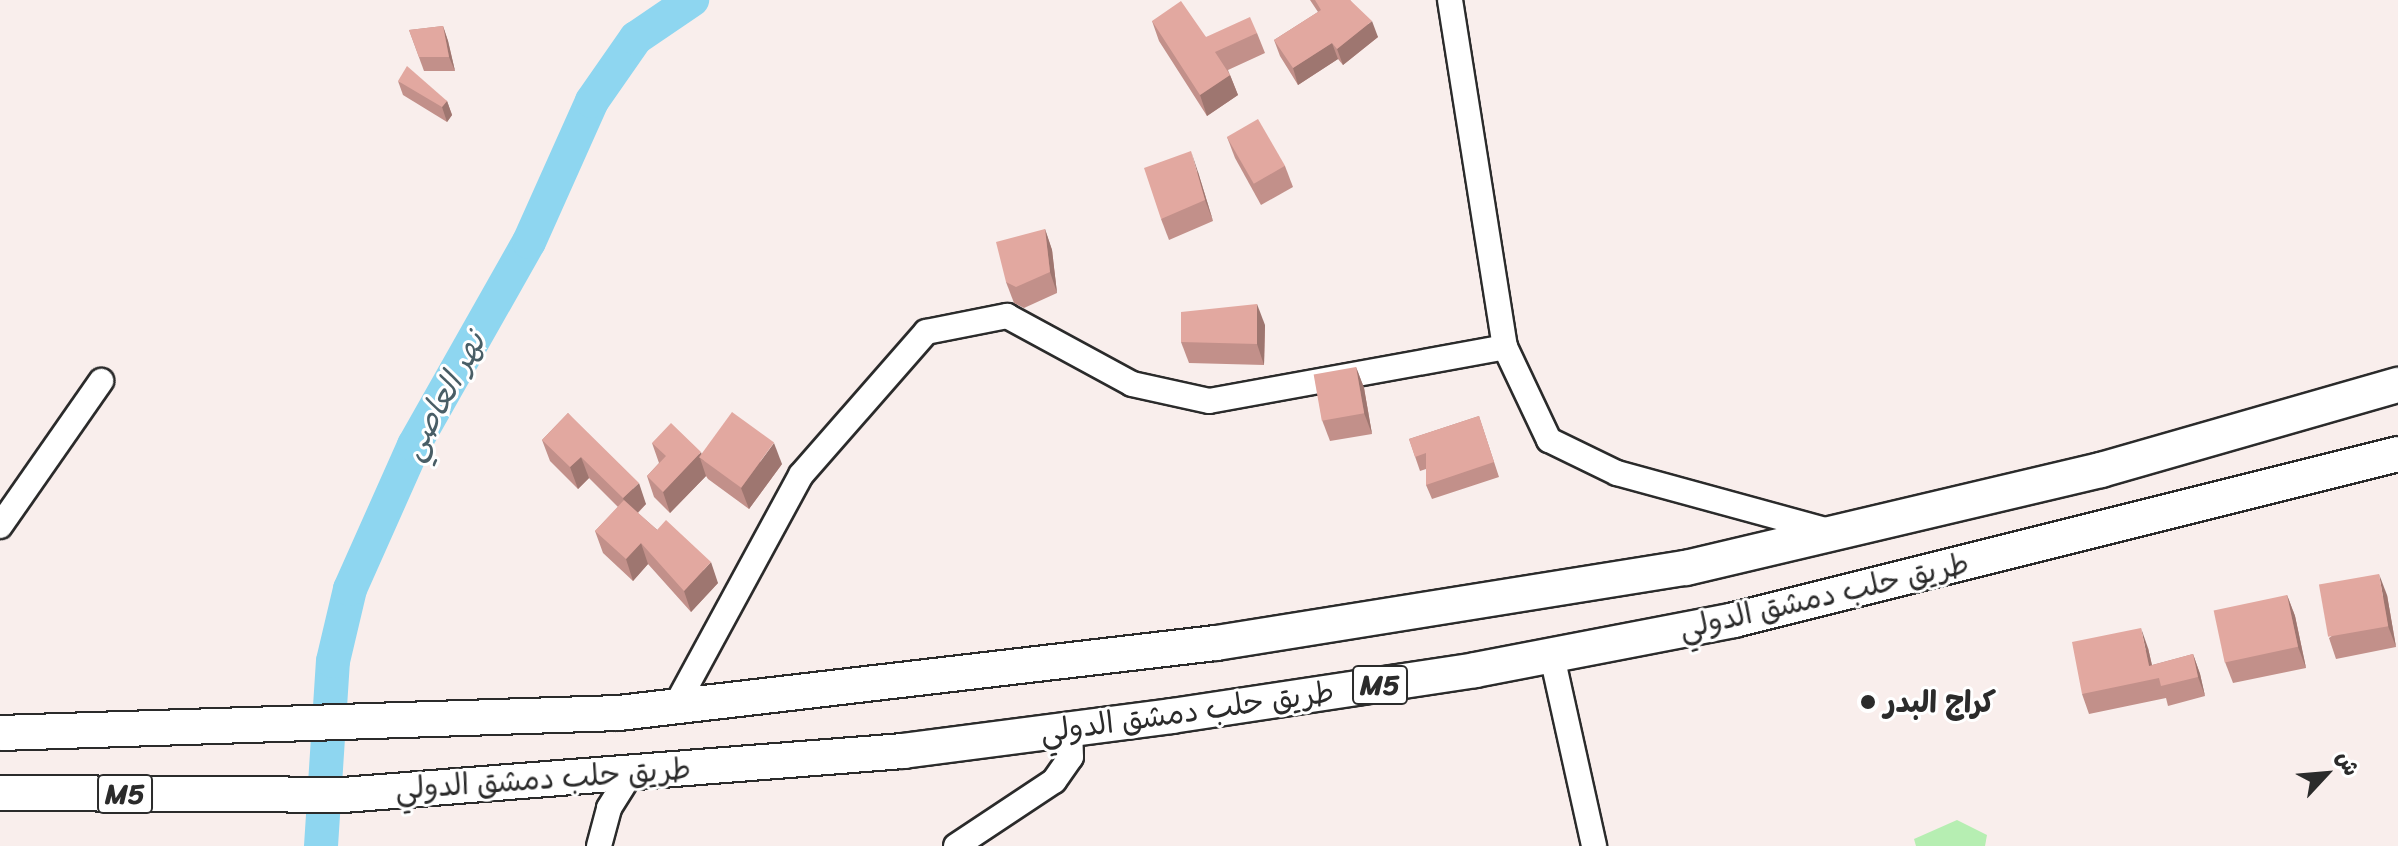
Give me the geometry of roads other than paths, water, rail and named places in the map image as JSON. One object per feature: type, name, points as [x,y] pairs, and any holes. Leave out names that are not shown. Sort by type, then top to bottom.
[{"type":"highway","name":"M5","points":[[0,733],[378,723],[675,707],[1216,643],[1686,568],[2101,470],[2398,385]]},
{"type":"highway","name":"طريق حلب دمشق الدولي","points":[[0,793],[343,795],[631,773],[1070,729],[1552,656],[1734,620],[2398,454]]},
{"type":"street","points":[[1450,0],[1505,347],[1549,440],[1617,473],[1835,533]]},
{"type":"street","points":[[675,707],[801,475],[926,332],[1007,316],[1132,384],[1209,401],[1505,347]]},
{"type":"street","points":[[0,526],[101,381]]},
{"type":"street","points":[[1552,656],[1594,846]]},
{"type":"street","points":[[956,846],[1054,781],[1071,757],[1070,729]]},
{"type":"street","points":[[599,846],[609,808],[631,773]]},
{"type":"waterway","name":"نهر العاصي","points":[[321,846],[333,661],[350,589],[414,445],[529,242],[592,101],[636,38],[692,0]]},
{"type":"place","name":"كراج البدر","points":[[1868,702]]}]
